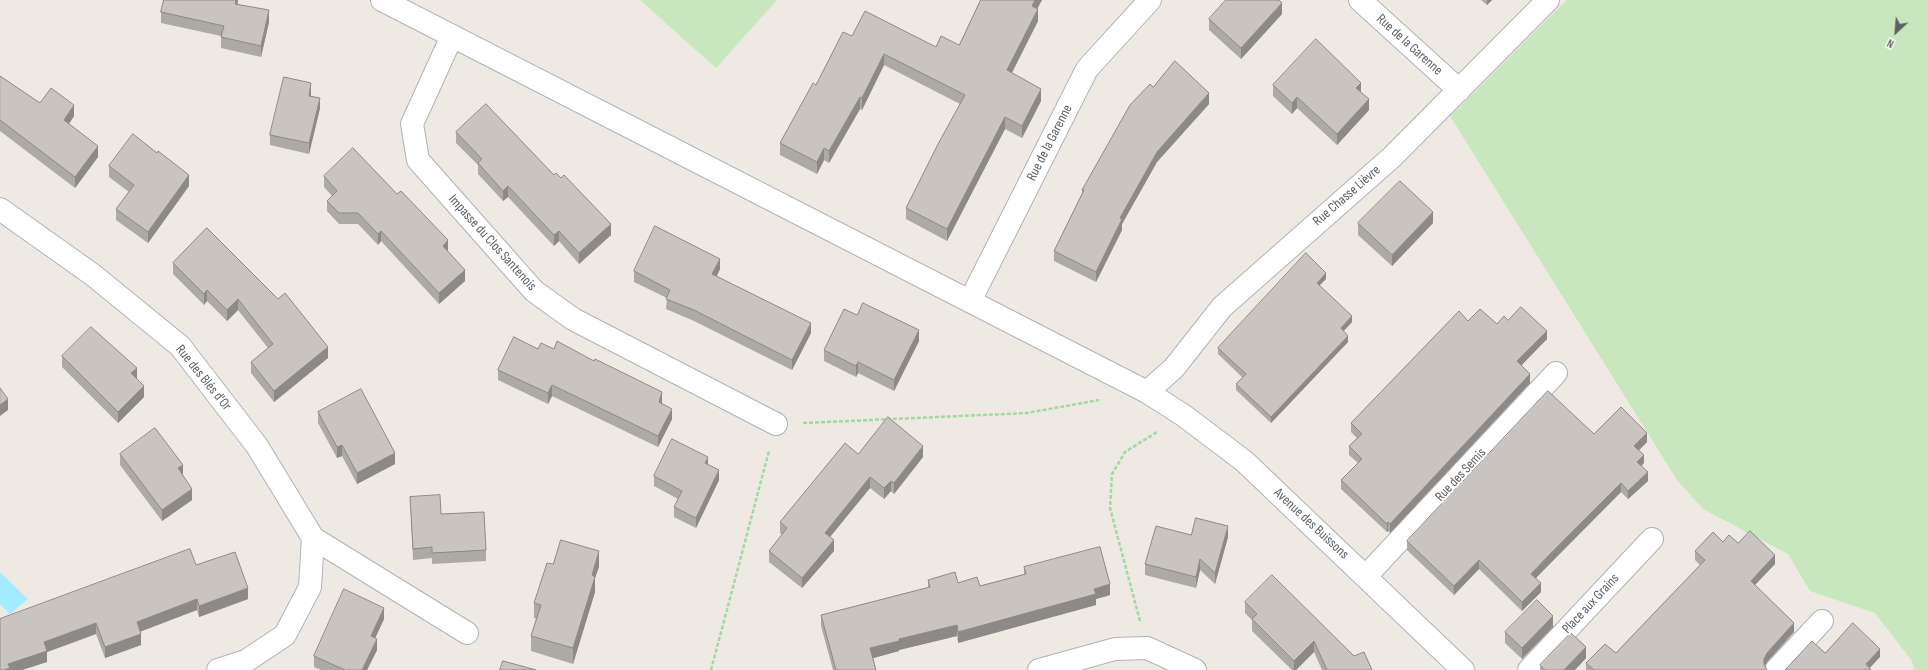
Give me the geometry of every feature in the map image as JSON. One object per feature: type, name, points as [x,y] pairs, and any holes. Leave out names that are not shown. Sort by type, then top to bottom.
[{"type":"street","name":"Avenue des Buissons","points":[[382,0],[1147,392],[1183,415],[1244,461],[1463,670]]},
{"type":"street","name":"Rue de la Garenne","points":[[970,301],[1087,68],[1150,0]]},
{"type":"street","name":"Rue de la Garenne","points":[[1360,0],[1459,90]]},
{"type":"street","name":"Rue Chasse Lièvre","points":[[1147,392],[1174,368],[1222,307],[1392,157],[1548,0]]},
{"type":"street","name":"Impasse du Clos Santenois","points":[[452,36],[412,124],[418,160],[534,291],[572,319],[776,424]]},
{"type":"street","name":"Rue des Blés d'Or","points":[[0,209],[93,275],[180,346],[257,446],[313,538]]},
{"type":"street","name":"Rue des Semis","points":[[1366,576],[1556,374]]},
{"type":"street","points":[[218,670],[246,661],[284,635],[310,587],[313,538],[467,633]]},
{"type":"street","name":"Place aux Grains","points":[[1529,670],[1652,539]]},
{"type":"street","points":[[1776,670],[1822,621]]},
{"type":"street","points":[[1040,670],[1115,649],[1147,648],[1195,670]]},
{"type":"path","points":[[711,670],[776,424],[1027,413],[1102,400]]},
{"type":"path","points":[[1147,648],[1110,508],[1112,474],[1125,452],[1183,415]]},
{"type":"green space","points":[[640,0],[777,0],[716,68]]},
{"type":"green space","points":[[1567,0],[1928,0],[1928,670],[1914,670],[1912,661],[1875,613],[1810,591],[1788,554],[1703,509],[1677,480],[1450,116]]},
{"type":"water","points":[[0,572],[28,599],[10,614],[0,604]]},
{"type":"building","points":[[164,0],[236,0],[235,4],[269,10],[261,46],[221,37],[224,26],[161,12]]},
{"type":"building","points":[[981,0],[1035,0],[1032,6],[1038,9],[1007,70],[1041,89],[1022,126],[1005,117],[947,229],[906,208],[938,144],[965,95],[884,54],[862,98],[860,97],[829,151],[824,148],[817,162],[780,143],[813,83],[816,85],[843,32],[852,36],[865,11],[936,47],[941,36],[959,45]]},
{"type":"building","points":[[1226,0],[1279,0],[1282,3],[1241,48],[1209,19]]},
{"type":"building","points":[[1316,39],[1361,83],[1356,88],[1369,99],[1337,134],[1297,97],[1292,103],[1273,85]]},
{"type":"building","points":[[1175,61],[1209,93],[1157,152],[1120,218],[1122,219],[1096,272],[1054,251],[1084,190],[1082,190],[1130,105],[1150,84],[1153,87]]},
{"type":"building","points":[[0,76],[40,103],[51,88],[74,105],[64,120],[98,146],[75,177],[0,120]]},
{"type":"building","points":[[284,77],[311,83],[309,96],[320,98],[309,143],[270,135]]},
{"type":"building","points":[[486,104],[554,175],[556,173],[561,178],[564,175],[611,224],[579,253],[559,231],[554,235],[508,186],[503,191],[478,163],[482,159],[456,132]]},
{"type":"building","points":[[133,134],[189,175],[148,232],[116,209],[134,185],[109,166]]},
{"type":"building","points":[[353,148],[397,194],[401,191],[448,240],[443,246],[465,270],[439,293],[381,231],[378,234],[358,213],[339,213],[327,201],[337,191],[324,176]]},
{"type":"building","points":[[1400,181],[1433,212],[1392,255],[1358,223]]},
{"type":"building","points":[[655,226],[720,259],[712,274],[811,323],[792,360],[694,310],[666,299],[670,290],[634,271]]},
{"type":"building","points":[[207,228],[278,299],[285,293],[328,347],[274,391],[251,362],[273,344],[238,299],[227,310],[207,290],[204,294],[173,263]]},
{"type":"building","points":[[1306,253],[1326,273],[1317,283],[1352,316],[1341,328],[1348,336],[1271,417],[1236,384],[1246,374],[1218,348]]},
{"type":"building","points":[[863,303],[919,330],[894,380],[858,362],[856,366],[824,350],[844,309],[857,315]]},
{"type":"building","points":[[1521,307],[1547,331],[1517,361],[1530,374],[1390,524],[1388,522],[1387,524],[1341,480],[1362,459],[1349,446],[1362,434],[1351,423],[1459,311],[1468,321],[1480,309],[1497,324],[1504,316],[1508,320]]},
{"type":"building","points":[[91,327],[137,368],[131,373],[144,386],[118,412],[62,356]]},
{"type":"building","points":[[514,337],[538,349],[541,343],[554,349],[557,341],[594,361],[595,359],[662,392],[659,402],[672,409],[658,436],[552,385],[548,393],[498,370]]},
{"type":"building","points":[[0,388],[8,399],[0,405]]},
{"type":"building","points":[[361,389],[395,453],[357,473],[342,445],[337,447],[318,412]]},
{"type":"building","points":[[1548,391],[1594,434],[1621,407],[1647,433],[1634,446],[1644,455],[1637,462],[1648,472],[1628,491],[1621,483],[1549,555],[1531,574],[1541,583],[1522,602],[1479,560],[1454,586],[1407,541]]},
{"type":"building","points":[[888,417],[923,446],[894,483],[891,481],[884,488],[870,477],[825,533],[834,540],[802,578],[769,551],[787,528],[780,522],[845,443],[858,454]]},
{"type":"building","points":[[155,428],[183,465],[178,468],[192,489],[162,510],[120,454]]},
{"type":"building","points":[[672,439],[708,457],[705,463],[719,470],[696,518],[674,507],[682,491],[654,476]]},
{"type":"building","points":[[440,495],[441,514],[484,512],[486,550],[432,553],[432,547],[413,549],[410,497]]},
{"type":"building","points":[[1196,518],[1228,526],[1215,573],[1200,559],[1196,577],[1145,564],[1156,526],[1191,535]]},
{"type":"building","points":[[1750,531],[1775,555],[1751,581],[1794,623],[1767,653],[1764,659],[1764,664],[1767,670],[1594,670],[1586,663],[1605,644],[1616,653],[1705,560],[1695,551],[1713,532],[1723,542],[1729,535],[1738,543]]},
{"type":"building","points":[[561,540],[599,551],[592,575],[595,577],[573,648],[531,636],[541,605],[534,603],[547,563],[553,564]]},
{"type":"building","points":[[1100,547],[1110,584],[1094,589],[1096,594],[958,632],[957,625],[899,639],[899,641],[870,648],[876,670],[836,670],[821,615],[930,587],[928,580],[955,572],[958,583],[977,577],[980,586],[1026,574],[1024,567]]},
{"type":"building","points":[[190,549],[196,565],[235,552],[248,588],[199,606],[197,599],[137,622],[141,634],[105,647],[96,623],[44,642],[47,651],[8,664],[10,668],[0,670],[0,619]]},
{"type":"building","points":[[1272,575],[1354,656],[1364,652],[1372,670],[1327,670],[1314,641],[1294,661],[1252,619],[1257,614],[1245,602]]},
{"type":"building","points":[[344,589],[384,608],[371,636],[377,639],[362,670],[345,670],[314,656]]},
{"type":"building","points":[[1537,600],[1553,616],[1522,648],[1505,632]]},
{"type":"building","points":[[1853,623],[1880,649],[1866,664],[1871,670],[1785,670],[1812,641],[1825,653]]},
{"type":"building","points":[[1571,633],[1586,647],[1564,670],[1545,670],[1540,665]]},
{"type":"building","points":[[503,661],[536,670],[500,670]]}]
